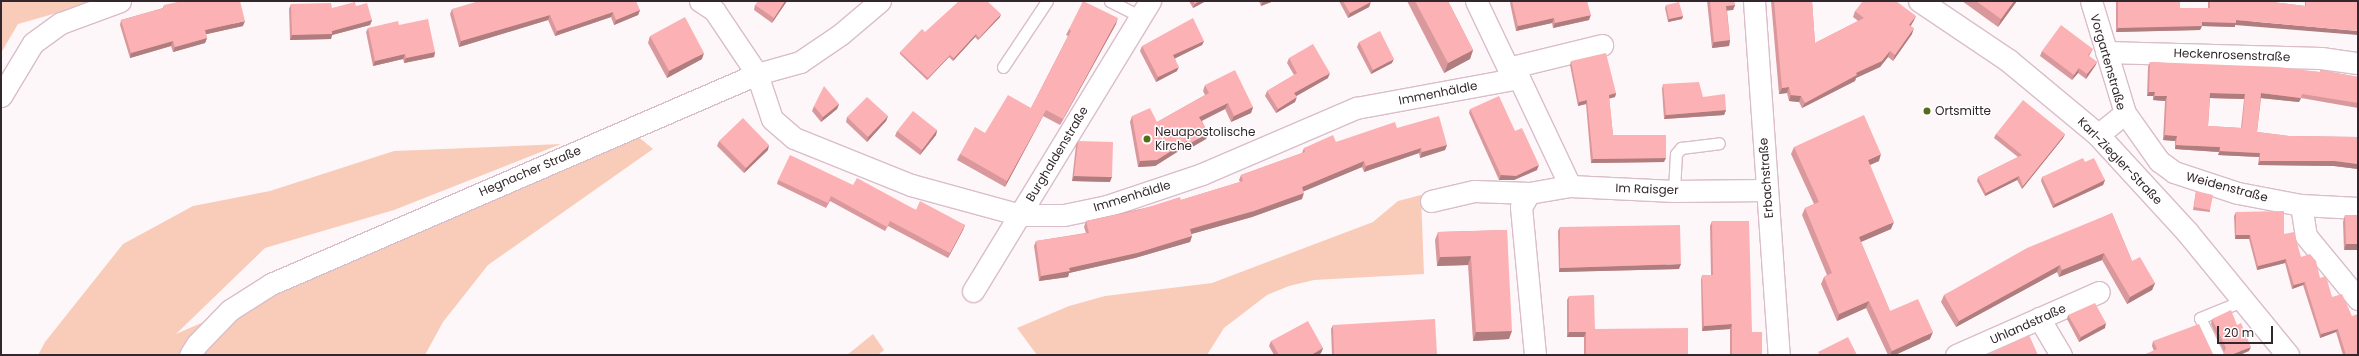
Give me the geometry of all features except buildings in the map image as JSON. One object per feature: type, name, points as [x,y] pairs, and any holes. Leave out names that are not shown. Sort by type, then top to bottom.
[{"type":"street","points":[[1,96],[33,43],[61,23],[120,1]]},
{"type":"street","name":"Hegnacher Straße","points":[[190,355],[197,344],[230,310],[271,284],[757,74],[800,62],[841,34],[880,1]]},
{"type":"street","points":[[1476,1],[1570,186]]},
{"type":"street","name":"Erbachstraße","points":[[1754,1],[1766,190],[1779,355]]},
{"type":"street","name":"Karl-Ziegler-Straße","points":[[1920,1],[2009,61],[2098,135],[2188,233],[2242,301],[2288,355]]},
{"type":"street","name":"Vorgartenstraße","points":[[2091,1],[2125,113],[2098,135]]},
{"type":"street","name":"Immenhäldle","points":[[713,4],[757,74],[772,119],[794,138],[911,185],[1021,215],[1064,214],[1107,206],[1202,174],[1356,108],[1513,73],[1602,45]]},
{"type":"street","name":"Burghaldenstraße","points":[[973,291],[1021,215],[1145,9]]},
{"type":"street","name":"Heckenrosenstraße","points":[[2106,52],[2321,58],[2358,63]]},
{"type":"street","name":"Weidenstraße","points":[[2125,113],[2159,162],[2174,172],[2238,193],[2301,206],[2358,208]]},
{"type":"street","name":"Im Raisger","points":[[1431,201],[1474,191],[1529,193],[1570,186],[1674,191],[1766,190]]},
{"type":"street","points":[[1529,193],[1521,207],[1535,355]]},
{"type":"street","points":[[2301,206],[2306,236],[2358,299]]},
{"type":"street","name":"Uhlandstraße","points":[[1956,355],[2099,292]]},
{"type":"street","points":[[2039,318],[2061,355]]},
{"type":"lane","points":[[1004,67],[1047,1]]},
{"type":"lane","name":"Burghaldenstraße","points":[[1110,1],[1145,9]]},
{"type":"lane","points":[[1674,191],[1676,154],[1681,148],[1719,143]]},
{"type":"lane","points":[[2218,355],[2200,318],[2242,301]]},
{"type":"shaded area","points":[[1,1],[99,1],[18,24],[1,53]]},
{"type":"shaded area","points":[[635,134],[653,149],[488,265],[443,322],[425,355],[38,355],[45,342],[123,244],[193,206],[270,191],[394,151],[561,144],[394,210],[265,248],[176,334]]},
{"type":"shaded area","points":[[1421,195],[1424,274],[1314,280],[1289,286],[1267,295],[1224,328],[1207,355],[1037,355],[1017,328],[1069,306],[1105,296],[1212,283],[1373,222],[1398,201]]},
{"type":"shaded area","points":[[873,334],[884,350],[878,355],[847,355]]},
{"type":"place","name":"Ortsmitte","points":[[1927,111]]},
{"type":"place","name":"Neuapostolische Kirche","points":[[1147,139]]}]
